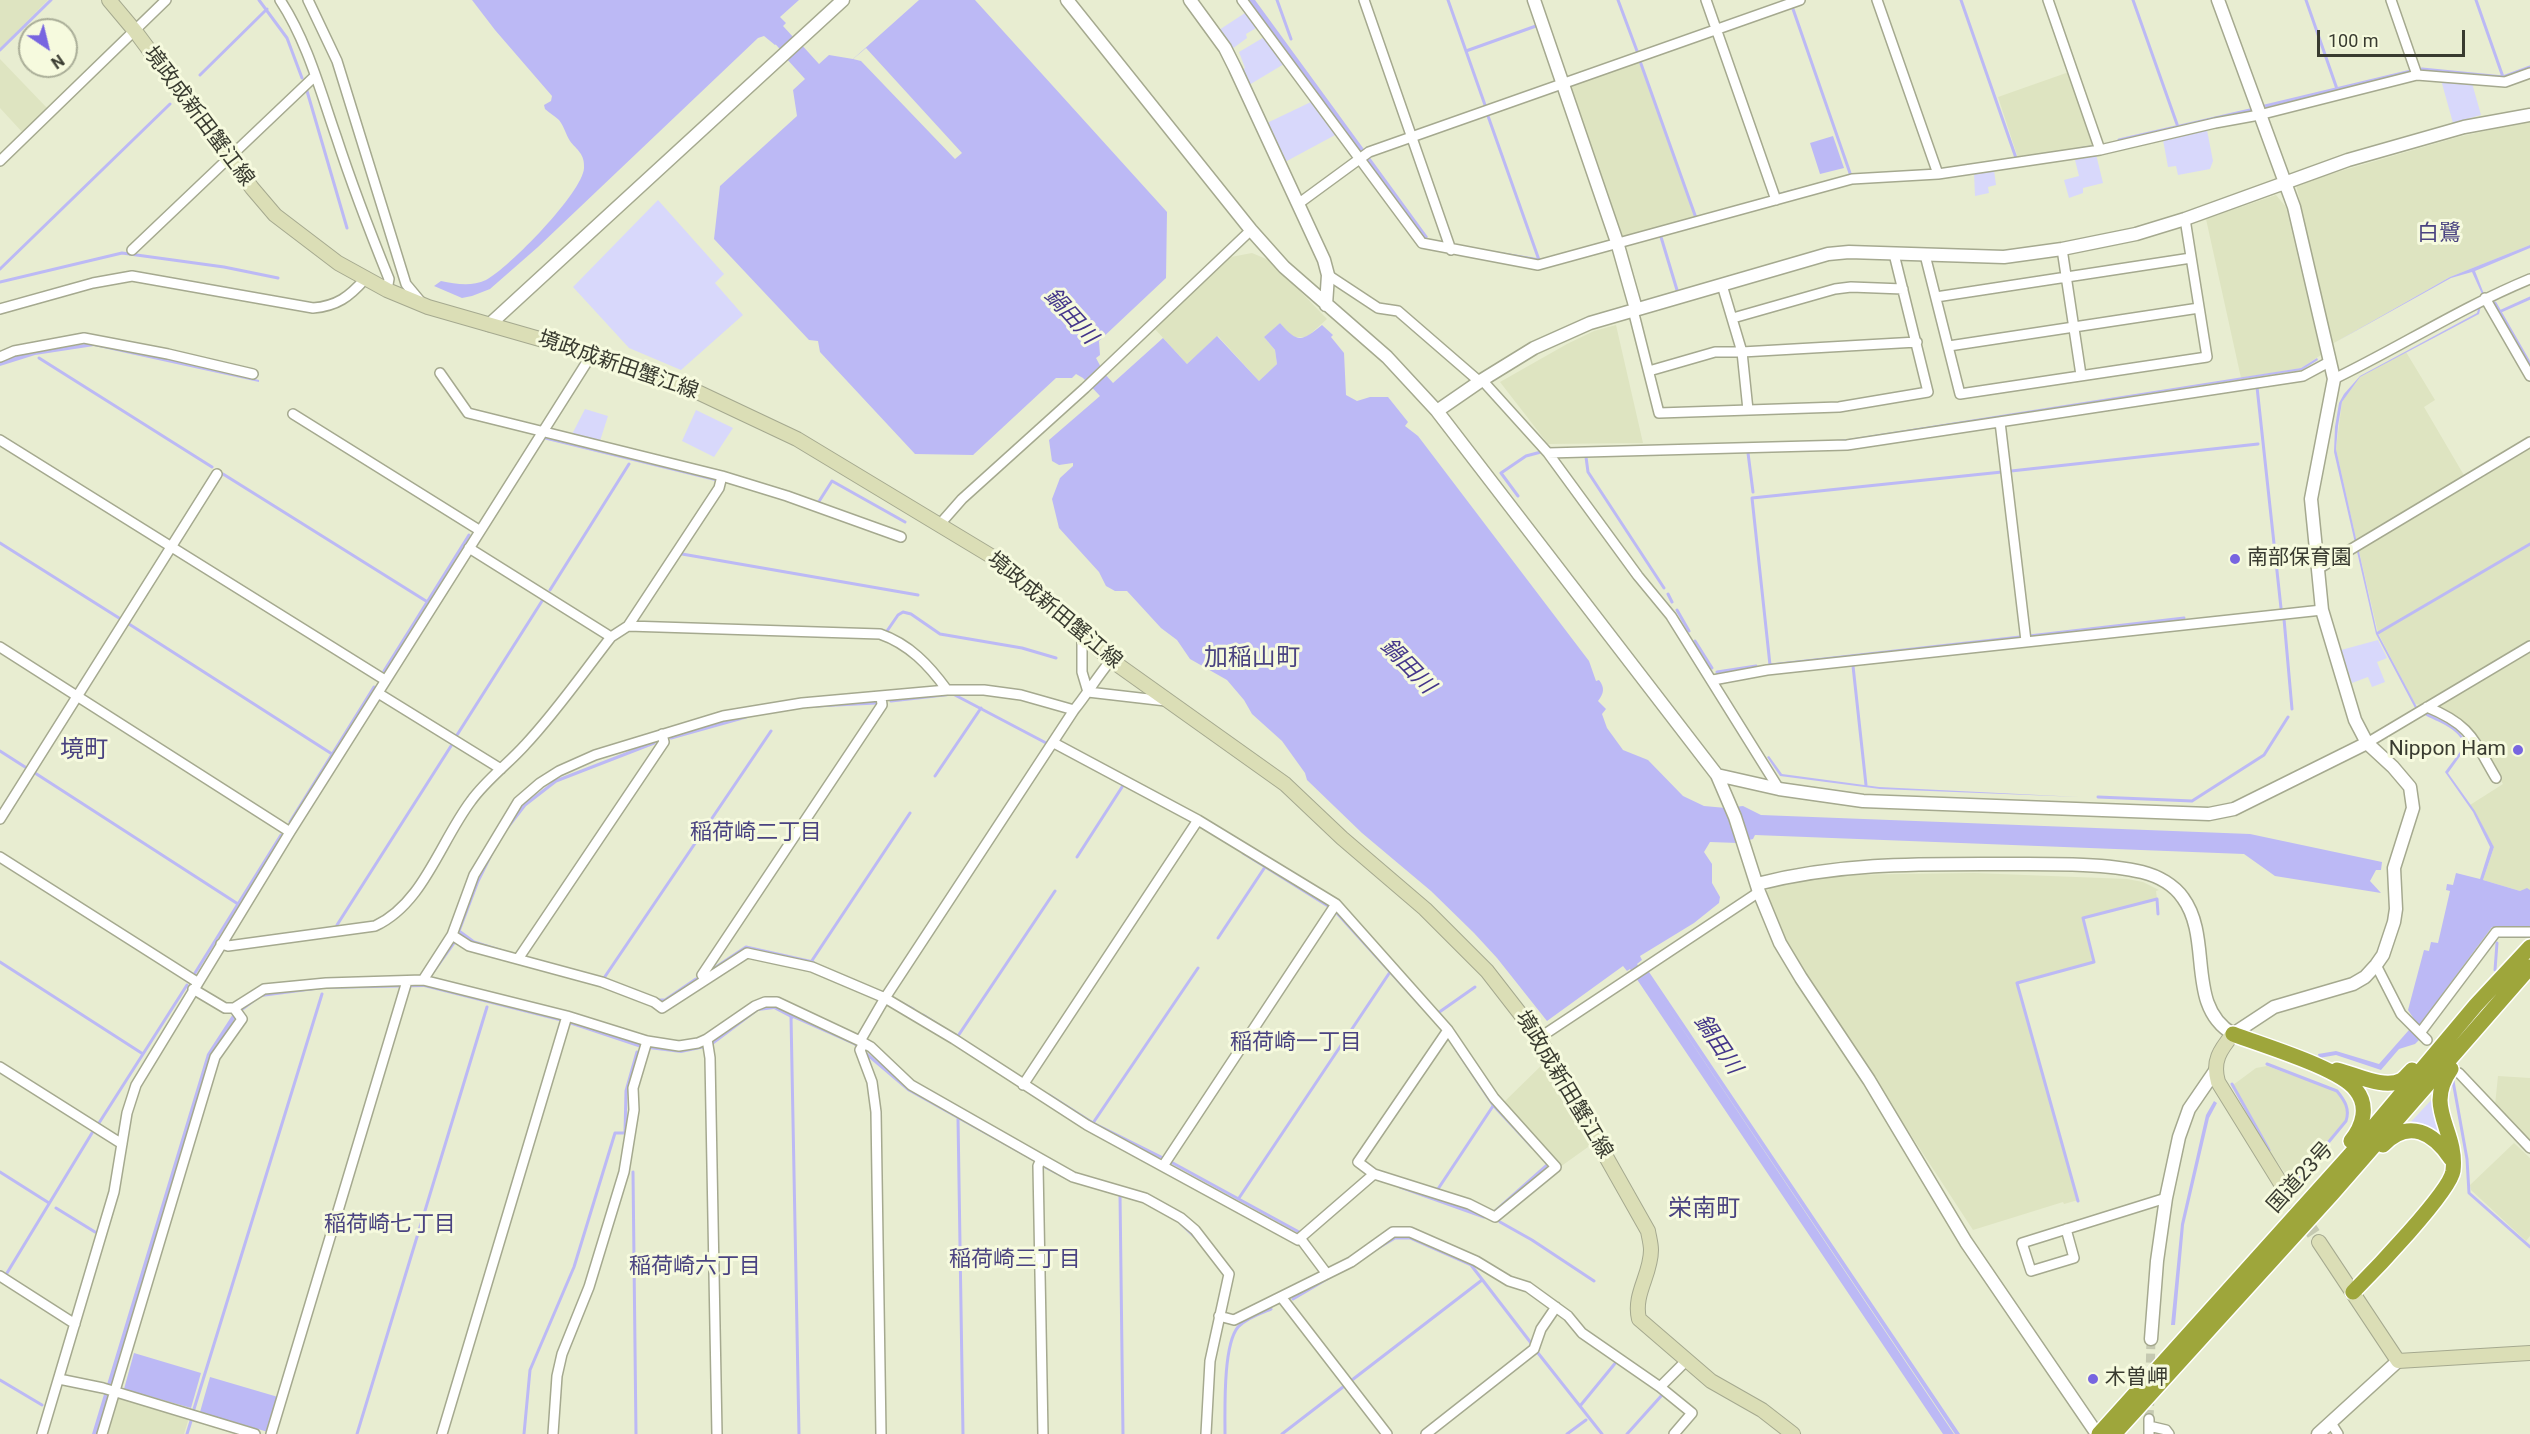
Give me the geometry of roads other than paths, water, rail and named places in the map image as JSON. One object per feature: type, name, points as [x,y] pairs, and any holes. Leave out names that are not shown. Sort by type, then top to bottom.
[{"type":"highway","name":"国道23号","points":[[2098,1434],[2307,1203],[2476,1005],[2530,947]]},
{"type":"highway","name":"国道23号","points":[[2114,1434],[2332,1194],[2530,967]]},
{"type":"highway","points":[[2311,1064],[2379,1082],[2402,1080],[2476,1005]]},
{"type":"highway","points":[[2353,1292],[2445,1189],[2451,1178],[2453,1161],[2448,1131],[2439,1100],[2440,1089],[2489,1015]]},
{"type":"highway","points":[[2233,1034],[2311,1064],[2345,1080],[2355,1088],[2362,1099],[2363,1116],[2359,1131],[2326,1171],[2307,1203]]},
{"type":"highway","points":[[2332,1194],[2360,1170],[2388,1140],[2401,1133],[2412,1131],[2435,1138],[2453,1161]]},
{"type":"main road","name":"境政成新田蟹江線","points":[[109,0],[135,31],[228,159],[275,215],[338,263],[387,290],[423,305],[592,354],[672,380],[796,438],[996,560],[1111,660],[1285,784],[1342,838],[1425,909],[1487,971],[1539,1038],[1648,1231],[1651,1250],[1637,1299],[1636,1309],[1639,1319],[1711,1381],[1762,1410],[1793,1434]]},
{"type":"main road","points":[[2233,1034],[2216,1059],[2215,1071],[2224,1092],[2283,1187]]},
{"type":"main road","points":[[2319,1242],[2398,1361],[2530,1353]]},
{"type":"street","points":[[0,160],[166,0]]},
{"type":"street","points":[[280,0],[294,22],[315,76],[357,200],[389,279],[387,290]]},
{"type":"street","points":[[308,0],[337,61],[406,284],[423,305]]},
{"type":"street","points":[[489,325],[843,0]]},
{"type":"street","points":[[1067,0],[1251,230],[1284,267],[1387,357],[1437,411],[1717,775],[1728,798],[1758,888],[1780,943],[1869,1080],[1966,1242],[2098,1434]]},
{"type":"street","points":[[1190,0],[1225,48],[1324,260],[1328,276],[1326,305]]},
{"type":"street","points":[[1242,0],[1363,156],[1422,243],[1539,265],[1617,241],[1852,179],[1938,174],[2100,150],[2259,115],[2417,75],[2505,82],[2530,73]]},
{"type":"street","points":[[1364,0],[1451,250]]},
{"type":"street","points":[[1534,0],[1617,241],[1659,413],[1839,407],[1928,392],[1894,254]]},
{"type":"street","points":[[1706,0],[1776,200]]},
{"type":"street","points":[[1298,204],[1363,156],[1800,0]]},
{"type":"street","points":[[1877,0],[1938,174]]},
{"type":"street","points":[[2048,0],[2100,150]]},
{"type":"street","points":[[1539,1038],[1758,888],[1793,874],[1831,869],[1897,864],[2045,864],[2143,872],[2159,878],[2171,886],[2189,907],[2193,918],[2205,997],[2215,1019],[2233,1034],[2274,1007],[2353,984],[2365,977],[2383,955],[2396,909],[2394,868],[2411,819],[2413,798],[2410,787],[2402,776],[2367,743],[2355,720],[2322,610],[2311,499],[2334,379],[2294,207],[2218,0]]},
{"type":"street","points":[[2391,0],[2417,75]]},
{"type":"street","points":[[132,250],[315,76]]},
{"type":"street","points":[[1437,411],[1481,381],[1563,334],[1590,323],[1828,254],[1849,252],[2004,257],[2062,249],[2136,234],[2185,219],[2348,160],[2464,127],[2530,115]]},
{"type":"street","points":[[1925,255],[1960,394],[2207,357],[2185,219]]},
{"type":"street","points":[[940,524],[962,499],[1085,388],[1251,230]]},
{"type":"street","points":[[2062,249],[2081,375]]},
{"type":"street","points":[[1936,297],[2191,258]]},
{"type":"street","points":[[0,309],[103,280],[132,276],[313,308],[328,307],[341,302],[365,279]]},
{"type":"street","points":[[1328,276],[1378,308],[1398,311],[1481,381],[1548,453],[1638,576],[1671,616],[1779,789]]},
{"type":"street","points":[[2334,379],[2387,353],[2482,300],[2530,279]]},
{"type":"street","points":[[1722,285],[1742,352],[1748,410]]},
{"type":"street","points":[[1733,318],[1835,289],[1851,287],[1904,289]]},
{"type":"street","points":[[2482,300],[2530,376]]},
{"type":"street","points":[[1949,346],[2199,308]]},
{"type":"street","points":[[0,357],[53,343],[84,338],[168,354],[253,374]]},
{"type":"street","points":[[1649,371],[1715,352],[1917,342]]},
{"type":"street","points":[[42,1434],[114,1192],[127,1113],[136,1085],[290,832],[592,354]]},
{"type":"street","points":[[1548,453],[1847,445],[2303,376],[2329,362]]},
{"type":"street","points":[[440,374],[468,413],[540,433],[722,476],[787,496],[901,537]]},
{"type":"street","points":[[293,414],[479,530]]},
{"type":"street","points":[[2000,422],[2026,641]]},
{"type":"street","points":[[0,440],[385,680]]},
{"type":"street","points":[[2318,569],[2530,442]]},
{"type":"street","points":[[0,819],[217,474]]},
{"type":"street","points":[[221,944],[228,946],[375,926],[390,919],[415,894],[449,832],[472,798],[526,745],[611,638],[628,626],[718,488],[722,476]]},
{"type":"street","points":[[469,548],[611,638]]},
{"type":"street","points":[[1713,680],[1767,670],[2322,610]]},
{"type":"street","points":[[628,626],[880,634],[896,640],[920,657],[931,667],[947,690]]},
{"type":"street","points":[[1082,635],[1082,672],[1088,692]]},
{"type":"street","points":[[1717,775],[1779,789],[1863,801],[2209,814],[2234,809],[2367,743],[2530,646]]},
{"type":"street","points":[[0,647],[290,832]]},
{"type":"street","points":[[881,1434],[876,1113],[872,1082],[861,1045],[885,998],[1088,692],[1092,682],[1111,660]]},
{"type":"street","points":[[423,980],[452,935],[474,875],[518,802],[540,783],[559,771],[595,755],[723,716],[802,703],[947,690],[984,690],[1021,695],[1074,710]]},
{"type":"street","points":[[1088,692],[1168,701]]},
{"type":"street","points":[[378,693],[501,769]]},
{"type":"street","points":[[705,979],[702,975],[882,705],[881,696]]},
{"type":"street","points":[[2423,709],[2448,716],[2468,730],[2496,778]]},
{"type":"street","points":[[518,959],[664,742],[662,734]]},
{"type":"street","points":[[1054,743],[1198,820],[1336,904],[1448,1030],[1494,1098],[1556,1167],[1495,1217],[1468,1204],[1374,1174],[1358,1162],[1448,1030]]},
{"type":"street","points":[[1023,1085],[1198,820]]},
{"type":"street","points":[[0,857],[225,1008],[237,1012],[242,1019],[215,1057],[110,1390],[102,1434]]},
{"type":"street","points":[[1163,1166],[1336,904]]},
{"type":"street","points":[[2419,1032],[2496,932],[2530,932]]},
{"type":"street","points":[[452,935],[469,946],[602,982],[654,1002],[662,1008],[747,953],[812,967],[885,998],[954,1039],[1087,1125],[1298,1240],[1374,1174]]},
{"type":"street","points":[[2376,965],[2401,1014],[2427,1040]]},
{"type":"street","points":[[237,1012],[264,988],[326,983],[406,985],[423,980],[566,1019],[645,1045],[679,1046],[708,1043],[755,1006],[770,1001],[777,1002],[861,1045],[911,1085],[1073,1177],[1145,1198],[1181,1218],[1196,1230],[1229,1274],[1210,1361],[1206,1434]]},
{"type":"street","points":[[271,1434],[406,985]]},
{"type":"street","points":[[442,1434],[566,1019]]},
{"type":"street","points":[[708,1043],[717,1434]]},
{"type":"street","points":[[553,1434],[557,1376],[562,1354],[589,1287],[624,1172],[634,1110],[633,1088],[645,1045]]},
{"type":"street","points":[[0,1067],[122,1144]]},
{"type":"street","points":[[2151,1339],[2157,1261],[2166,1198],[2180,1137],[2189,1109],[2215,1071]]},
{"type":"street","points":[[2459,1073],[2530,1148]]},
{"type":"street","points":[[1041,1159],[1038,1166],[1043,1434]]},
{"type":"street","points":[[2066,1229],[2074,1258],[2031,1271],[2022,1242],[2166,1198]]},
{"type":"street","points":[[1219,1316],[1234,1320],[1351,1262],[1393,1232],[1410,1232],[1476,1261],[1509,1281],[1522,1284],[1556,1307],[1568,1316],[1582,1333],[1660,1387],[1692,1413],[1679,1433]]},
{"type":"street","points":[[1300,1238],[1327,1274]]},
{"type":"street","points":[[0,1276],[75,1324]]},
{"type":"street","points":[[1282,1298],[1387,1434]]},
{"type":"street","points":[[1426,1434],[1534,1349],[1541,1329],[1556,1307]]},
{"type":"street","points":[[1660,1387],[1686,1361]]},
{"type":"street","points":[[2318,1434],[2334,1429],[2398,1361]]},
{"type":"street","points":[[59,1379],[110,1390],[255,1434]]},
{"type":"street","points":[[2149,1426],[2166,1430],[2169,1434]]},
{"type":"water","points":[[472,0],[799,0],[780,17],[786,23],[781,28],[787,34],[775,45],[764,36],[758,38],[538,247],[490,289],[462,298],[434,286],[441,281],[475,284],[497,273],[527,246],[559,211],[572,194],[584,168],[582,156],[570,141],[561,122],[545,109],[544,105],[551,101],[552,96]]},
{"type":"water","points":[[919,0],[975,0],[1167,212],[1166,278],[1099,341],[1100,355],[1096,358],[1104,373],[1113,383],[1163,338],[1187,364],[1217,336],[1259,381],[1277,364],[1275,350],[1264,337],[1280,323],[1291,334],[1300,338],[1322,325],[1333,335],[1331,337],[1344,353],[1346,395],[1357,401],[1370,397],[1388,397],[1408,422],[1405,426],[1418,436],[1589,661],[1596,681],[1599,680],[1603,688],[1598,701],[1606,709],[1602,714],[1607,728],[1623,750],[1648,760],[1683,796],[1704,806],[1726,808],[1743,806],[1761,815],[2250,834],[2382,862],[2381,870],[2376,870],[2370,881],[2381,893],[2275,876],[2244,854],[1755,835],[1753,839],[1738,843],[1710,842],[1704,852],[1712,864],[1712,883],[1720,897],[1719,903],[1694,923],[1640,956],[1642,960],[1637,964],[1645,975],[1644,971],[1647,969],[1960,1434],[1955,1434],[1655,988],[1954,1434],[1943,1434],[1630,969],[1627,971],[1623,966],[1547,1021],[1474,933],[1431,891],[1362,833],[1307,780],[1305,773],[1282,741],[1252,714],[1244,700],[1227,680],[1190,659],[1177,640],[1161,628],[1127,591],[1115,591],[1106,586],[1099,572],[1059,528],[1052,499],[1060,478],[1073,466],[1073,463],[1059,465],[1052,461],[1049,440],[1100,396],[1083,378],[1076,374],[1072,378],[1056,378],[973,455],[915,454],[820,352],[818,341],[809,340],[714,239],[720,186],[797,116],[793,90],[805,79],[785,57],[800,43],[819,64],[829,55],[853,59]]},
{"type":"water","points":[[1247,0],[1255,0],[1428,237],[1424,240]]},
{"type":"water","points":[[1833,136],[1844,168],[1820,174],[1810,143]]},
{"type":"water","points":[[2530,245],[2530,248],[2475,271],[2484,294],[2479,314],[2360,377],[2342,402],[2336,449],[2377,632],[2417,707],[2457,730],[2468,745],[2448,773],[2475,811],[2494,847],[2483,880],[2520,891],[2527,888],[2530,890],[2530,928],[2492,927],[2414,1032],[2419,1040],[2415,1044],[2399,1049],[2381,1070],[2336,1055],[2319,1058],[2318,1054],[2336,1051],[2379,1064],[2416,1022],[2408,1010],[2424,950],[2429,951],[2431,942],[2438,943],[2450,891],[2446,890],[2447,884],[2453,885],[2456,873],[2480,879],[2490,847],[2473,812],[2445,772],[2465,745],[2449,727],[2415,708],[2376,634],[2334,452],[2339,403],[2360,376],[2477,313],[2482,294],[2472,272],[2451,278],[2334,343],[2450,277]]},
{"type":"water","points":[[91,343],[109,345],[259,380],[259,382],[94,346],[35,355],[0,366],[0,361],[15,355]]},
{"type":"water","points":[[2317,358],[2318,360],[2302,370],[1848,440],[1811,443],[1583,448],[1848,439],[2301,368]]},
{"type":"water","points":[[545,436],[715,478],[715,481],[543,439]]},
{"type":"water","points":[[1769,756],[1782,774],[1879,787],[2079,797],[1880,789],[1780,776],[1767,757]]},
{"type":"water","points":[[426,984],[681,1048],[765,1006],[773,1006],[794,1016],[793,1019],[774,1009],[758,1011],[710,1047],[681,1053],[641,1048],[563,1022],[424,987],[323,989],[261,997],[237,1015],[212,1056],[97,1434],[92,1434],[207,1054],[233,1014],[262,992],[326,985]]},
{"type":"water","points":[[2214,1101],[2217,1103],[2209,1118],[2184,1225],[2175,1325],[2171,1325],[2181,1224],[2206,1115]]},
{"type":"water","points":[[134,1353],[201,1373],[191,1408],[124,1389]]},
{"type":"water","points":[[210,1377],[278,1397],[268,1432],[200,1412]]},
{"type":"waterway","points":[[0,50],[51,0]]},
{"type":"waterway","points":[[259,0],[287,38],[302,78]]},
{"type":"waterway","name":"鍋田川","points":[[747,0],[803,61]]},
{"type":"waterway","points":[[1277,0],[1291,39]]},
{"type":"waterway","points":[[1448,0],[1485,105]]},
{"type":"waterway","points":[[1618,0],[1637,51]]},
{"type":"waterway","points":[[1961,0],[2016,158]]},
{"type":"waterway","points":[[2133,0],[2178,127]]},
{"type":"waterway","points":[[2306,0],[2337,89]]},
{"type":"waterway","points":[[2476,0],[2503,77]]},
{"type":"waterway","points":[[200,75],[267,9]]},
{"type":"waterway","points":[[1793,9],[1851,176]]},
{"type":"waterway","points":[[1466,51],[1536,26]]},
{"type":"waterway","points":[[1640,61],[1696,218]]},
{"type":"waterway","points":[[2422,69],[2503,77],[2530,67]]},
{"type":"waterway","points":[[2265,106],[2411,71]]},
{"type":"waterway","points":[[307,91],[347,228]]},
{"type":"waterway","points":[[0,269],[170,104]]},
{"type":"waterway","points":[[2119,140],[2250,110]]},
{"type":"waterway","points":[[1488,116],[1539,260]]},
{"type":"waterway","points":[[2078,149],[2091,147]]},
{"type":"waterway","points":[[1781,194],[1796,190]]},
{"type":"waterway","points":[[1661,237],[1677,290]]},
{"type":"waterway","points":[[0,282],[122,253],[224,267],[278,278]]},
{"type":"waterway","points":[[1497,253],[1540,260]]},
{"type":"waterway","points":[[2499,312],[2530,298]]},
{"type":"waterway","points":[[2495,303],[2530,364]]},
{"type":"waterway","points":[[39,358],[212,467]]},
{"type":"waterway","points":[[2257,387],[2281,608]]},
{"type":"waterway","points":[[2011,471],[2258,444]]},
{"type":"waterway","points":[[1518,496],[1501,473],[1526,456],[1541,452]]},
{"type":"waterway","points":[[1748,453],[1753,492]]},
{"type":"waterway","points":[[1586,457],[1588,472],[1664,588]]},
{"type":"waterway","points":[[550,590],[629,464]]},
{"type":"waterway","points":[[2002,472],[1752,498],[1770,665],[2020,637]]},
{"type":"waterway","points":[[223,474],[426,601]]},
{"type":"waterway","points":[[818,503],[832,481],[905,522]]},
{"type":"waterway","points":[[384,671],[469,535]]},
{"type":"waterway","points":[[0,543],[119,618]]},
{"type":"waterway","points":[[2378,633],[2530,544]]},
{"type":"waterway","points":[[682,554],[918,595]]},
{"type":"waterway","points":[[1668,594],[1672,602]]},
{"type":"waterway","points":[[457,735],[542,601]]},
{"type":"waterway","points":[[1677,610],[1689,631]]},
{"type":"waterway","points":[[887,631],[898,615],[903,612],[911,614],[940,634],[1022,648],[1056,658]]},
{"type":"waterway","points":[[2029,636],[2184,618]]},
{"type":"waterway","points":[[2284,619],[2292,709]]},
{"type":"waterway","points":[[129,624],[332,754]]},
{"type":"waterway","points":[[1695,641],[1712,668]]},
{"type":"waterway","points":[[1717,672],[1756,666]]},
{"type":"waterway","points":[[1853,666],[1866,785]]},
{"type":"waterway","points":[[290,822],[374,687]]},
{"type":"waterway","points":[[891,701],[953,694],[1048,744]]},
{"type":"waterway","points":[[816,706],[876,703]]},
{"type":"waterway","points":[[935,776],[981,708]]},
{"type":"waterway","points":[[671,738],[746,717]]},
{"type":"waterway","points":[[2098,797],[2192,801],[2264,755],[2288,717]]},
{"type":"waterway","points":[[604,978],[771,731]]},
{"type":"waterway","points":[[508,827],[525,805],[556,781],[654,743]]},
{"type":"waterway","points":[[337,925],[451,746]]},
{"type":"waterway","points":[[0,751],[25,767]]},
{"type":"waterway","points":[[35,773],[238,904]]},
{"type":"waterway","points":[[1077,857],[1124,784]]},
{"type":"waterway","points":[[811,962],[910,813]]},
{"type":"waterway","points":[[195,973],[281,835]]},
{"type":"waterway","points":[[492,853],[478,881],[459,931],[474,942],[503,951]]},
{"type":"waterway","points":[[1243,853],[1328,906]]},
{"type":"waterway","points":[[1218,938],[1265,867]]},
{"type":"waterway","points":[[958,1036],[1055,891]]},
{"type":"waterway","points":[[2078,1201],[2017,983],[2094,962],[2083,918],[2157,899],[2158,914]]},
{"type":"waterway","points":[[1335,911],[1421,1006]]},
{"type":"waterway","points":[[434,971],[454,943]]},
{"type":"waterway","points":[[2495,970],[2497,943]]},
{"type":"waterway","points":[[716,967],[746,947],[813,962]]},
{"type":"waterway","points":[[0,962],[143,1054]]},
{"type":"waterway","points":[[1093,1123],[1198,968]]},
{"type":"waterway","points":[[1239,1198],[1390,972]]},
{"type":"waterway","points":[[657,1000],[665,1000],[696,979]]},
{"type":"waterway","points":[[99,1123],[187,985]]},
{"type":"waterway","points":[[1438,1013],[1475,987]]},
{"type":"waterway","points":[[194,1409],[322,994]]},
{"type":"waterway","points":[[902,1003],[913,1009]]},
{"type":"waterway","points":[[357,1434],[487,1007]]},
{"type":"waterway","points":[[923,1015],[988,1056]]},
{"type":"waterway","points":[[791,1016],[799,1434]]},
{"type":"waterway","points":[[792,1016],[855,1044],[909,1090],[1034,1160]]},
{"type":"waterway","points":[[1455,1048],[1493,1105],[1532,1147]]},
{"type":"waterway","points":[[524,1434],[530,1370],[574,1267],[615,1133],[625,1133],[626,1091],[637,1052]]},
{"type":"waterway","points":[[2267,1064],[2337,1091],[2347,1109],[2346,1121],[2293,1185]]},
{"type":"waterway","points":[[2453,1081],[2467,1159],[2469,1193],[2530,1247]]},
{"type":"waterway","points":[[2232,1084],[2269,1150]]},
{"type":"waterway","points":[[1049,1095],[1093,1123],[1163,1158]]},
{"type":"waterway","points":[[1436,1192],[1493,1106]]},
{"type":"waterway","points":[[958,1118],[963,1434]]},
{"type":"waterway","points":[[7,1273],[92,1133]]},
{"type":"waterway","points":[[1171,1162],[1299,1232]]},
{"type":"waterway","points":[[1495,1211],[1548,1164],[1547,1162]]},
{"type":"waterway","points":[[1043,1166],[1070,1180]]},
{"type":"waterway","points":[[0,1172],[49,1203]]},
{"type":"waterway","points":[[633,1172],[636,1434]]},
{"type":"waterway","points":[[1400,1187],[1484,1217]]},
{"type":"waterway","points":[[1120,1194],[1123,1434]]},
{"type":"waterway","points":[[56,1208],[95,1232]]},
{"type":"waterway","points":[[1500,1222],[1594,1281]]},
{"type":"waterway","points":[[1181,1224],[1198,1240]]},
{"type":"waterway","points":[[1373,1251],[1395,1238],[1410,1238],[1471,1265],[1531,1343]]},
{"type":"waterway","points":[[1293,1299],[1332,1276]]},
{"type":"waterway","points":[[1352,1380],[1482,1280]]},
{"type":"waterway","points":[[1225,1434],[1227,1362],[1233,1336],[1245,1321],[1271,1309]]},
{"type":"waterway","points":[[1538,1353],[1602,1434]]},
{"type":"waterway","points":[[1580,1406],[1617,1361]]},
{"type":"waterway","points":[[0,1380],[42,1405]]},
{"type":"waterway","points":[[1282,1434],[1343,1387]]},
{"type":"waterway","points":[[1627,1434],[1662,1395]]},
{"type":"waterway","points":[[1567,1434],[1586,1420]]},
{"type":"waterway","points":[[187,1434],[191,1421]]},
{"type":"tunnel","points":[[2283,1187],[2319,1242]]},
{"type":"tunnel","points":[[2150,1376],[2151,1339]]},
{"type":"tunnel","points":[[2149,1419],[2150,1396]]},
{"type":"place","name":"南部保育園","points":[[2235,559]]},
{"type":"place","name":"Nippon Ham","points":[[2518,750]]},
{"type":"place","name":"木曽岬","points":[[2093,1379]]},
{"type":"district","name":"白鷺","points":[[2439,234]]},
{"type":"district","name":"加稲山町","points":[[1252,659]]},
{"type":"district","name":"境町","points":[[84,751]]},
{"type":"district","name":"稲荷崎二丁目","points":[[756,833]]},
{"type":"district","name":"稲荷崎一丁目","points":[[1296,1043]]},
{"type":"district","name":"栄南町","points":[[1704,1210]]},
{"type":"district","name":"稲荷崎七丁目","points":[[390,1225]]},
{"type":"district","name":"稲荷崎三丁目","points":[[1015,1260]]},
{"type":"district","name":"稲荷崎六丁目","points":[[695,1267]]}]
